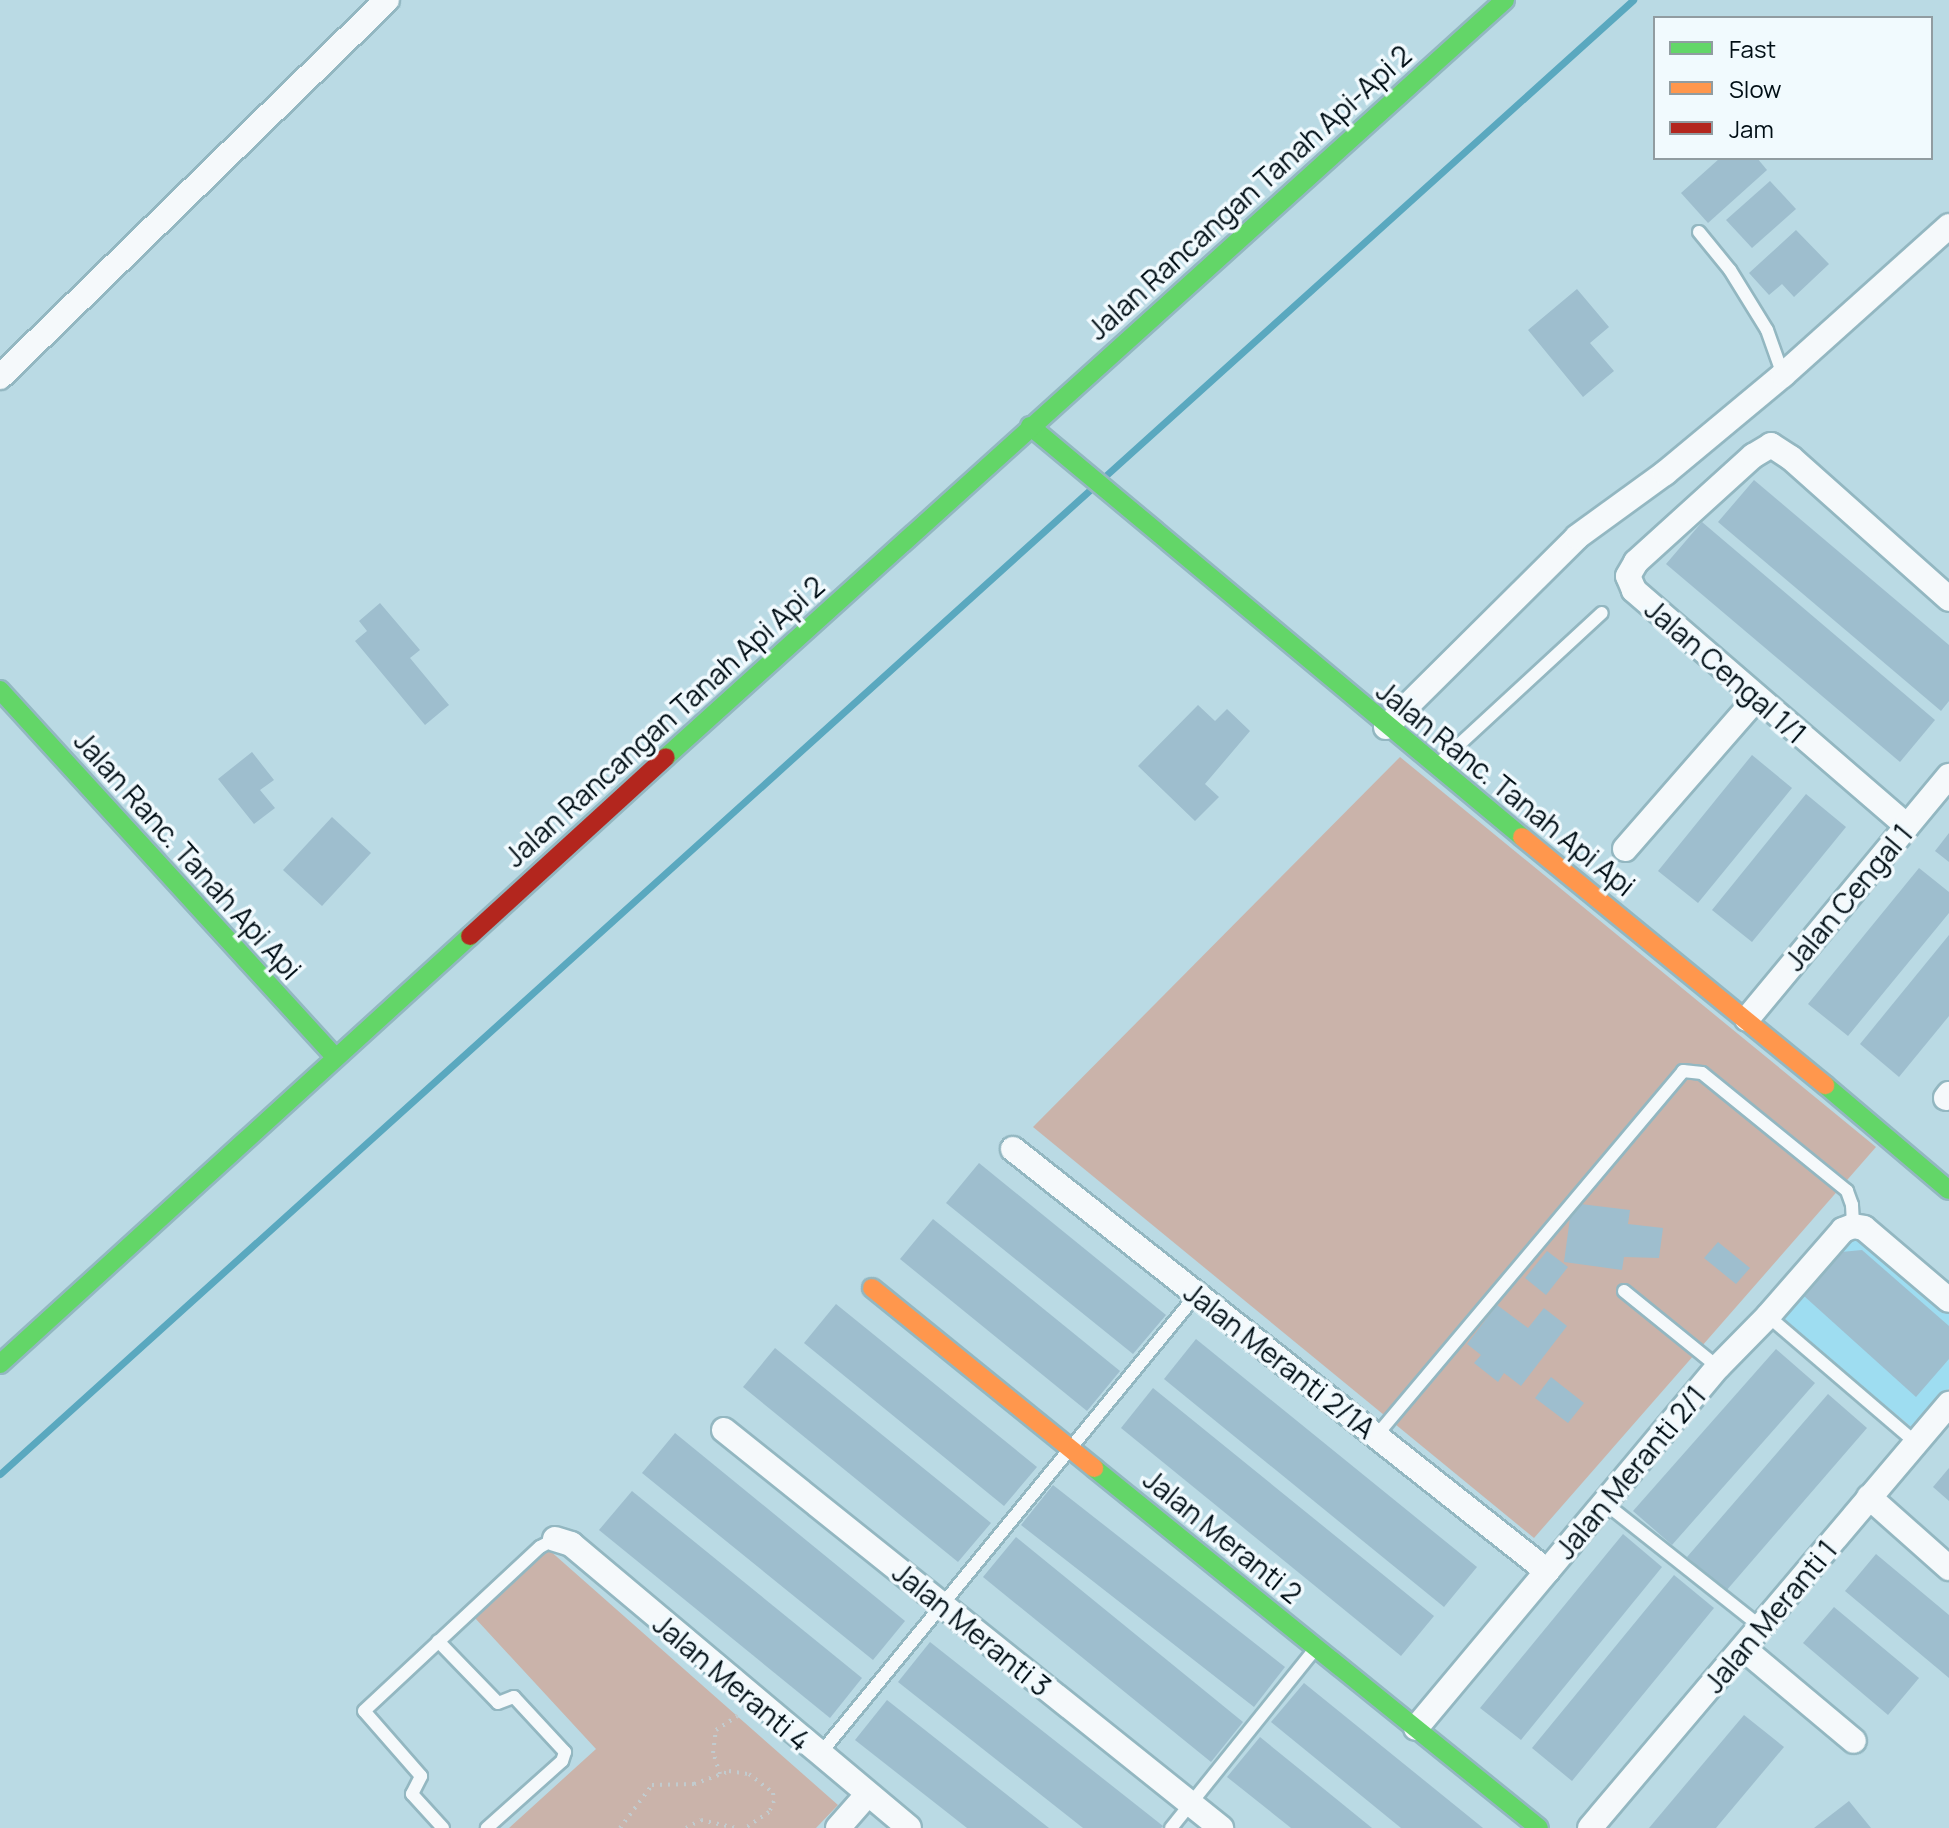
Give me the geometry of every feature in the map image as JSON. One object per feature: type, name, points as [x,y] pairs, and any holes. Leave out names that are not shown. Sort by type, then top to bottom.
[{"type":"street","points":[[0,377],[387,0]]},
{"type":"street","name":"Jalan Rancangan Tanah Api-Api 2","points":[[1030,426],[1505,0]]},
{"type":"street","points":[[1386,727],[1577,537],[1665,473],[1783,375],[1949,226]]},
{"type":"street","name":"Jalan Ranc. Tanah Api Api","points":[[1030,426],[1386,727],[1747,1019],[1949,1190]]},
{"type":"street","name":"Jalan Rancangan Tanah Api Api 2","points":[[335,1057],[1030,426]]},
{"type":"street","name":"Jalan Cengal 1/1","points":[[1907,826],[1756,699],[1634,590],[1628,576],[1636,562],[1753,456],[1771,445],[1791,458],[1949,599]]},
{"type":"street","name":"Jalan Ranc. Tanah Api Api","points":[[0,690],[335,1057]]},
{"type":"street","points":[[1625,849],[1756,699]]},
{"type":"street","name":"Jalan Cengal 1","points":[[1747,1019],[1949,776]]},
{"type":"street","points":[[0,1364],[335,1057]]},
{"type":"street","name":"Jalan Meranti 2/1A","points":[[1013,1149],[1547,1571]]},
{"type":"street","points":[[1853,1226],[1864,1228],[1949,1300]]},
{"type":"street","name":"Jalan Meranti 2/1","points":[[1416,1728],[1718,1367],[1768,1316],[1843,1230],[1853,1226]]},
{"type":"street","name":"Jalan Meranti 2","points":[[872,1288],[1539,1828]]},
{"type":"street","name":"Jalan Meranti 1","points":[[1590,1828],[1949,1404]]},
{"type":"street","name":"Jalan Meranti 3","points":[[724,1430],[1221,1828]]},
{"type":"street","points":[[1869,1497],[1949,1568]]},
{"type":"street","name":"Jalan Meranti 4","points":[[555,1539],[571,1544],[909,1828]]},
{"type":"street","points":[[1744,1649],[1854,1741]]},
{"type":"street","points":[[838,1828],[867,1795]]},
{"type":"lane","points":[[1699,232],[1730,270],[1767,330],[1783,375]]},
{"type":"lane","points":[[1435,767],[1602,613]]},
{"type":"lane","points":[[1376,1436],[1683,1071],[1702,1073],[1847,1191],[1853,1226]]},
{"type":"lane","points":[[1624,1291],[1718,1367]]},
{"type":"lane","points":[[819,1755],[1197,1294]]},
{"type":"lane","points":[[1768,1316],[1916,1443]]},
{"type":"lane","points":[[1606,1504],[1761,1627]]},
{"type":"lane","points":[[443,1828],[412,1794],[421,1776],[364,1711],[540,1547],[555,1539]]},
{"type":"lane","points":[[438,1641],[498,1703],[514,1697],[565,1752],[562,1761],[487,1828]]},
{"type":"lane","points":[[1171,1828],[1316,1647]]},
{"type":"path","points":[[720,1774],[713,1753],[716,1730],[758,1703]]},
{"type":"path","points":[[620,1828],[652,1785],[694,1784],[720,1774],[743,1772],[773,1793],[774,1801],[769,1812],[745,1828]]},
{"type":"path","points":[[686,1828],[701,1820],[737,1828]]},
{"type":"shaded area","points":[[1400,757],[1876,1147],[1534,1538],[1033,1127]]},
{"type":"shaded area","points":[[1850,1231],[1949,1312],[1949,1388],[1914,1429],[1778,1317]]},
{"type":"shaded area","points":[[548,1549],[838,1805],[816,1828],[509,1828],[596,1749],[475,1618]]},
{"type":"building","points":[[1718,160],[1759,160],[1767,170],[1708,223],[1681,193]]},
{"type":"building","points":[[1770,181],[1796,209],[1752,248],[1726,220]]},
{"type":"building","points":[[1796,230],[1829,264],[1794,297],[1782,284],[1769,295],[1749,273]]},
{"type":"building","points":[[1577,289],[1609,327],[1590,343],[1614,371],[1583,397],[1528,330]]},
{"type":"building","points":[[1754,480],[1949,645],[1949,701],[1941,711],[1718,522]]},
{"type":"building","points":[[1702,522],[1935,720],[1900,762],[1666,564]]},
{"type":"building","points":[[380,603],[420,650],[410,658],[449,705],[425,725],[355,641],[367,631],[359,621]]},
{"type":"building","points":[[1198,705],[1215,721],[1227,709],[1250,731],[1205,784],[1219,797],[1195,821],[1138,766]]},
{"type":"building","points":[[252,752],[274,780],[260,790],[275,808],[254,824],[218,779]]},
{"type":"building","points":[[1752,755],[1792,788],[1698,903],[1658,871]]},
{"type":"building","points":[[1806,794],[1846,827],[1752,942],[1712,910]]},
{"type":"building","points":[[332,817],[371,853],[322,906],[283,870]]},
{"type":"building","points":[[1949,833],[1949,862],[1935,851]]},
{"type":"building","points":[[1919,868],[1949,892],[1949,913],[1848,1036],[1808,1004]]},
{"type":"building","points":[[1949,935],[1949,1016],[1899,1077],[1860,1044]]},
{"type":"building","points":[[979,1163],[1166,1315],[1133,1354],[946,1203]]},
{"type":"building","points":[[1572,1203],[1630,1210],[1628,1224],[1663,1228],[1659,1258],[1624,1257],[1622,1270],[1564,1262]]},
{"type":"building","points":[[933,1219],[1120,1371],[1087,1411],[900,1259]]},
{"type":"building","points":[[1718,1242],[1750,1268],[1736,1284],[1704,1258]]},
{"type":"building","points":[[1862,1250],[1949,1326],[1949,1359],[1916,1397],[1804,1296],[1841,1252]]},
{"type":"building","points":[[1547,1251],[1568,1267],[1546,1295],[1525,1278]]},
{"type":"building","points":[[836,1304],[1037,1467],[1004,1506],[804,1343]]},
{"type":"building","points":[[1497,1305],[1528,1328],[1544,1308],[1567,1326],[1521,1386],[1504,1373],[1498,1382],[1474,1363],[1481,1355],[1467,1344]]},
{"type":"building","points":[[1196,1339],[1477,1567],[1444,1607],[1164,1379]]},
{"type":"building","points":[[775,1348],[991,1523],[958,1562],[743,1387]]},
{"type":"building","points":[[1776,1349],[1815,1383],[1672,1545],[1633,1511]]},
{"type":"building","points":[[1551,1377],[1584,1403],[1568,1423],[1535,1398]]},
{"type":"building","points":[[1153,1388],[1434,1616],[1401,1656],[1121,1428]]},
{"type":"building","points":[[1828,1394],[1867,1428],[1726,1591],[1687,1557]]},
{"type":"building","points":[[675,1433],[905,1621],[873,1660],[642,1473]]},
{"type":"building","points":[[1949,1468],[1949,1501],[1933,1487]]},
{"type":"building","points":[[1053,1485],[1285,1667],[1254,1707],[1021,1525]]},
{"type":"building","points":[[632,1491],[862,1678],[830,1718],[599,1530]]},
{"type":"building","points":[[1623,1534],[1662,1567],[1521,1740],[1480,1708]]},
{"type":"building","points":[[1016,1537],[1243,1722],[1211,1762],[983,1577]]},
{"type":"building","points":[[1876,1554],[1949,1615],[1949,1678],[1845,1591]]},
{"type":"building","points":[[1674,1575],[1714,1608],[1572,1781],[1532,1748]]},
{"type":"building","points":[[1834,1607],[1919,1678],[1888,1715],[1803,1643]]},
{"type":"building","points":[[930,1642],[1163,1826],[1083,1828],[898,1682]]},
{"type":"building","points":[[1304,1683],[1483,1828],[1401,1828],[1271,1722]]},
{"type":"building","points":[[887,1700],[1049,1828],[967,1828],[855,1740]]},
{"type":"building","points":[[1744,1715],[1784,1747],[1716,1828],[1649,1828]]},
{"type":"building","points":[[1260,1737],[1372,1828],[1291,1828],[1227,1777]]},
{"type":"building","points":[[1849,1801],[1871,1828],[1814,1828]]},
{"type":"waterway","points":[[1103,478],[1633,0]]},
{"type":"waterway","points":[[0,1474],[1091,489]]},
{"type":"traffic: fast","points":[[666,757],[1505,0]]},
{"type":"traffic: fast","points":[[1030,426],[1522,837]]},
{"type":"traffic: fast","points":[[0,690],[335,1057]]},
{"type":"traffic: fast","points":[[0,1364],[470,936]]},
{"type":"traffic: fast","points":[[1825,1085],[1949,1190]]},
{"type":"traffic: fast","points":[[1094,1468],[1539,1828]]},
{"type":"traffic: slow","points":[[1522,837],[1825,1085]]},
{"type":"traffic: slow","points":[[872,1288],[1094,1468]]},
{"type":"traffic: jam","points":[[470,936],[666,757]]}]
